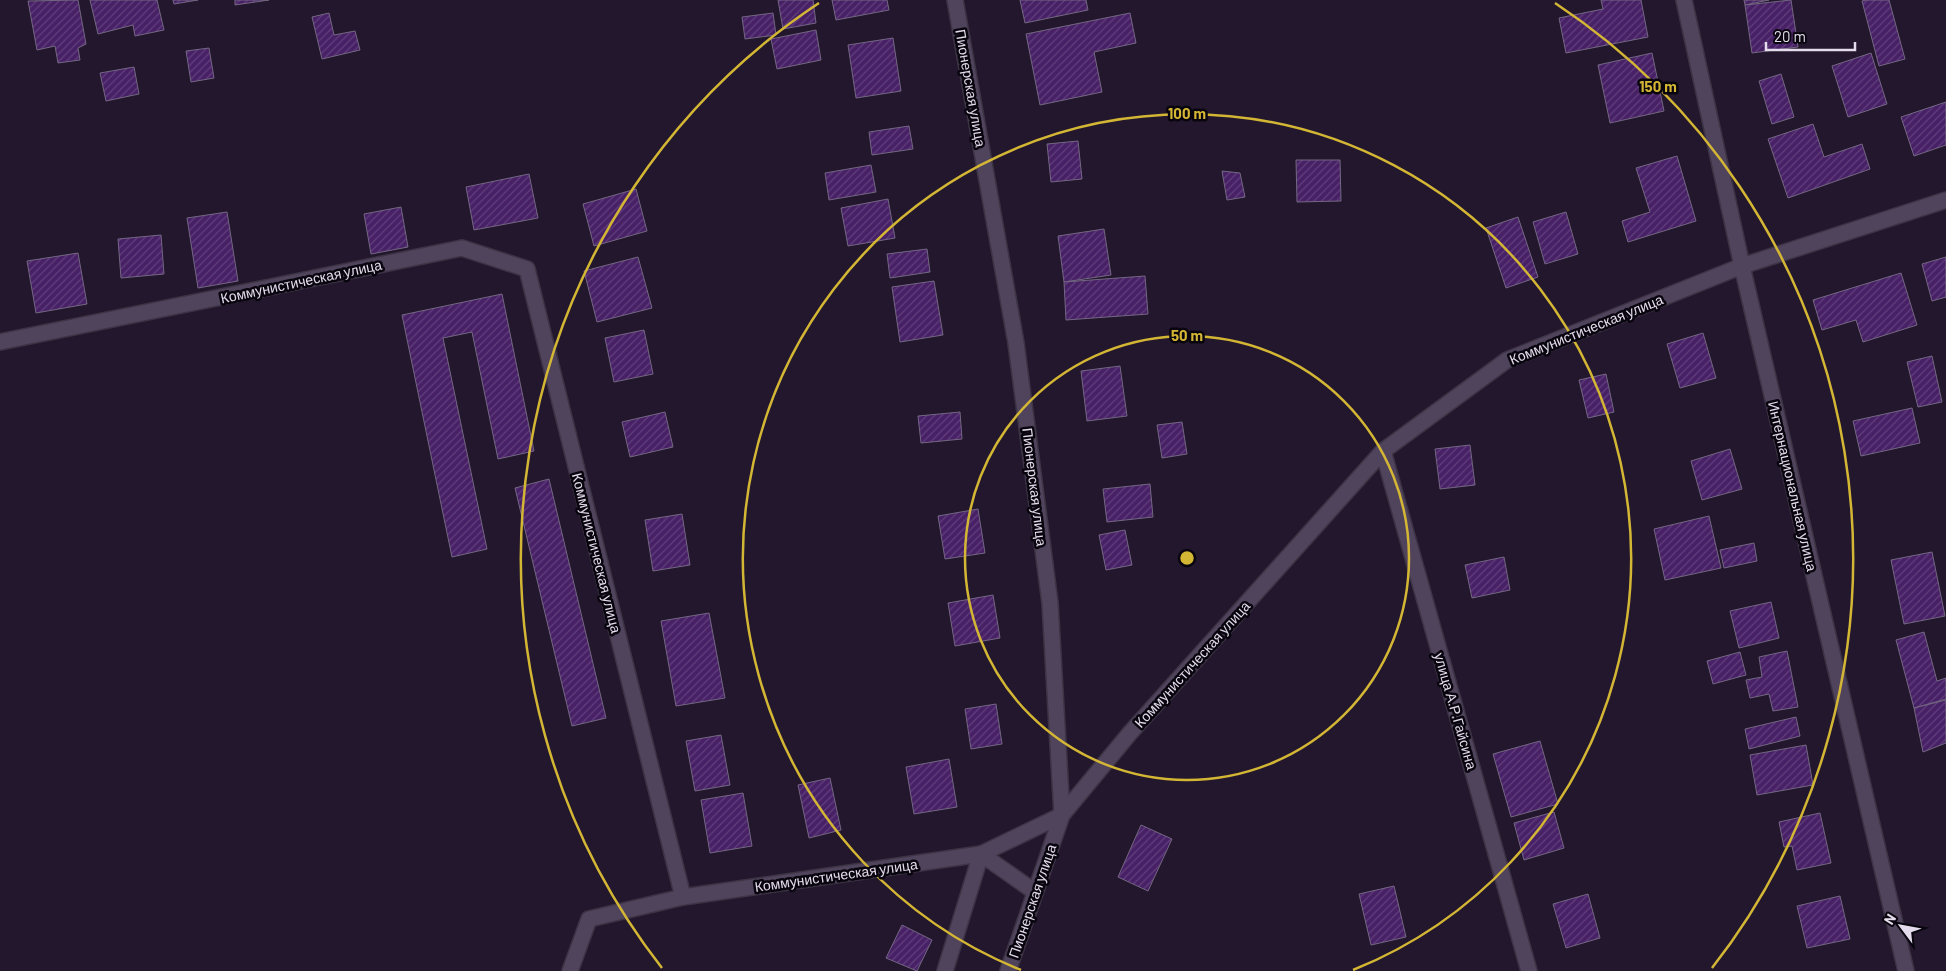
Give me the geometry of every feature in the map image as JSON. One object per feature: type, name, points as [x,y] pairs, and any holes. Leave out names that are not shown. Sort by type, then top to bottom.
[{"type":"street","name":"Пионерская улица","points":[[955,0],[1016,343],[1050,602],[1062,815],[1008,971]]},
{"type":"street","name":"Интернациональная улица","points":[[1684,0],[1742,266],[1906,971]]},
{"type":"street","name":"Коммунистическая улица","points":[[0,342],[462,248],[527,269],[682,897],[981,854],[1062,815],[1130,733],[1383,451],[1507,360],[1742,266],[1946,200]]},
{"type":"street","name":"улица А.Р.Гайсина","points":[[1383,451],[1529,971]]},
{"type":"street","points":[[945,971],[981,854],[1035,892]]},
{"type":"street","points":[[570,971],[589,919],[682,897]]},
{"type":"building","points":[[78,0],[86,44],[78,48],[80,60],[58,63],[55,46],[37,50],[28,1]]},
{"type":"building","points":[[90,0],[157,0],[164,30],[135,36],[133,25],[98,34]]},
{"type":"building","points":[[173,0],[198,0],[174,4]]},
{"type":"building","points":[[235,0],[269,0],[235,5]]},
{"type":"building","points":[[778,0],[813,0],[816,23],[783,29]]},
{"type":"building","points":[[832,0],[887,0],[889,10],[836,20]]},
{"type":"building","points":[[1020,0],[1086,0],[1088,10],[1025,23]]},
{"type":"building","points":[[1601,0],[1641,0],[1648,37],[1566,53],[1559,18],[1603,9]]},
{"type":"building","points":[[1744,0],[1769,0],[1745,5]]},
{"type":"building","points":[[1791,0],[1798,47],[1752,53],[1745,5]]},
{"type":"building","points":[[1889,0],[1905,59],[1879,66],[1862,1]]},
{"type":"building","points":[[329,13],[334,35],[355,31],[360,50],[322,59],[312,17]]},
{"type":"building","points":[[773,13],[776,35],[745,39],[742,17]]},
{"type":"building","points":[[1130,13],[1136,43],[1094,52],[1102,92],[1040,105],[1026,34]]},
{"type":"building","points":[[816,30],[821,60],[777,69],[771,39]]},
{"type":"building","points":[[893,38],[901,91],[856,98],[848,45]]},
{"type":"building","points":[[209,48],[214,78],[191,82],[186,51]]},
{"type":"building","points":[[1652,53],[1664,111],[1610,123],[1598,65]]},
{"type":"building","points":[[1871,53],[1887,104],[1848,117],[1832,66]]},
{"type":"building","points":[[134,67],[139,94],[106,101],[100,73]]},
{"type":"building","points":[[1781,74],[1794,117],[1772,124],[1759,81]]},
{"type":"building","points":[[1946,102],[1946,145],[1914,156],[1901,117]]},
{"type":"building","points":[[1813,124],[1824,157],[1862,144],[1870,169],[1788,198],[1768,139]]},
{"type":"building","points":[[909,126],[913,149],[872,155],[869,132]]},
{"type":"building","points":[[1078,141],[1082,179],[1051,182],[1047,144]]},
{"type":"building","points":[[1677,156],[1696,221],[1628,242],[1622,221],[1650,212],[1636,168]]},
{"type":"building","points":[[1296,160],[1340,160],[1341,201],[1297,202]]},
{"type":"building","points":[[871,165],[876,192],[829,200],[825,173]]},
{"type":"building","points":[[1222,171],[1240,173],[1245,197],[1227,200]]},
{"type":"building","points":[[529,174],[538,218],[474,230],[466,187]]},
{"type":"building","points":[[636,189],[647,231],[594,246],[583,204]]},
{"type":"building","points":[[888,199],[895,238],[848,246],[841,208]]},
{"type":"building","points":[[401,207],[408,247],[371,254],[364,214]]},
{"type":"building","points":[[227,212],[238,281],[198,288],[187,218]]},
{"type":"building","points":[[1566,212],[1578,254],[1545,264],[1533,222]]},
{"type":"building","points":[[1518,217],[1538,277],[1506,288],[1486,228]]},
{"type":"building","points":[[1104,229],[1111,275],[1064,282],[1058,236]]},
{"type":"building","points":[[161,235],[164,274],[121,278],[118,239]]},
{"type":"building","points":[[927,249],[930,272],[890,278],[887,254]]},
{"type":"building","points":[[78,253],[87,304],[36,313],[27,261]]},
{"type":"building","points":[[638,257],[652,308],[597,322],[584,271]]},
{"type":"building","points":[[1946,257],[1946,297],[1932,301],[1922,264]]},
{"type":"building","points":[[1901,273],[1917,325],[1863,342],[1856,320],[1822,330],[1813,300]]},
{"type":"building","points":[[1145,276],[1148,314],[1066,320],[1064,282]]},
{"type":"building","points":[[934,281],[943,335],[900,342],[892,287]]},
{"type":"building","points":[[502,294],[534,451],[498,459],[472,332],[443,338],[487,549],[452,557],[402,315]]},
{"type":"building","points":[[644,330],[653,374],[614,382],[605,338]]},
{"type":"building","points":[[1703,333],[1716,378],[1680,388],[1667,344]]},
{"type":"building","points":[[1932,356],[1942,402],[1918,407],[1907,362]]},
{"type":"building","points":[[1120,366],[1127,416],[1087,421],[1081,371]]},
{"type":"building","points":[[1606,374],[1614,412],[1588,418],[1579,380]]},
{"type":"building","points":[[1912,408],[1920,443],[1861,456],[1853,421]]},
{"type":"building","points":[[665,412],[673,447],[630,457],[622,422]]},
{"type":"building","points":[[960,412],[962,439],[921,443],[918,416]]},
{"type":"building","points":[[1182,422],[1187,454],[1162,458],[1157,425]]},
{"type":"building","points":[[1470,445],[1475,485],[1440,489],[1435,449]]},
{"type":"building","points":[[1730,449],[1742,489],[1702,500],[1691,461]]},
{"type":"building","points":[[549,479],[606,718],[572,726],[515,488]]},
{"type":"building","points":[[1150,484],[1153,517],[1107,522],[1103,489]]},
{"type":"building","points":[[978,509],[985,553],[945,559],[938,516]]},
{"type":"building","points":[[682,514],[690,565],[653,571],[645,520]]},
{"type":"building","points":[[1709,516],[1721,568],[1665,580],[1654,529]]},
{"type":"building","points":[[1125,530],[1132,565],[1106,570],[1099,535]]},
{"type":"building","points":[[1754,543],[1757,561],[1724,568],[1720,550]]},
{"type":"building","points":[[1932,552],[1945,616],[1904,624],[1891,560]]},
{"type":"building","points":[[1504,557],[1510,590],[1472,598],[1465,565]]},
{"type":"building","points":[[993,595],[1000,638],[955,646],[948,603]]},
{"type":"building","points":[[1771,602],[1779,638],[1739,648],[1730,611]]},
{"type":"building","points":[[709,613],[725,698],[676,706],[661,621]]},
{"type":"building","points":[[1924,632],[1937,681],[1946,678],[1946,699],[1914,708],[1896,640]]},
{"type":"building","points":[[1787,651],[1798,707],[1773,711],[1769,694],[1750,698],[1746,680],[1762,677],[1759,657]]},
{"type":"building","points":[[1740,652],[1746,675],[1713,684],[1707,661]]},
{"type":"building","points":[[1946,700],[1946,743],[1923,752],[1914,708]]},
{"type":"building","points":[[996,704],[1002,744],[971,749],[965,709]]},
{"type":"building","points":[[1796,717],[1800,736],[1749,749],[1745,729]]},
{"type":"building","points":[[721,735],[730,785],[695,791],[686,741]]},
{"type":"building","points":[[1540,741],[1558,804],[1511,817],[1493,754]]},
{"type":"building","points":[[1806,745],[1813,785],[1757,795],[1750,755]]},
{"type":"building","points":[[949,759],[957,807],[914,814],[906,767]]},
{"type":"building","points":[[830,778],[841,830],[809,838],[798,785]]},
{"type":"building","points":[[743,793],[752,846],[710,853],[701,800]]},
{"type":"building","points":[[1554,812],[1564,848],[1524,860],[1514,823]]},
{"type":"building","points":[[1820,813],[1831,863],[1797,870],[1792,846],[1784,847],[1779,822]]},
{"type":"building","points":[[1141,825],[1172,839],[1148,891],[1118,877]]},
{"type":"building","points":[[1394,886],[1406,937],[1371,945],[1359,894]]},
{"type":"building","points":[[1588,894],[1600,938],[1566,948],[1553,904]]},
{"type":"building","points":[[1840,896],[1850,939],[1807,948],[1797,906]]},
{"type":"building","points":[[902,925],[932,940],[917,971],[886,958]]}]
